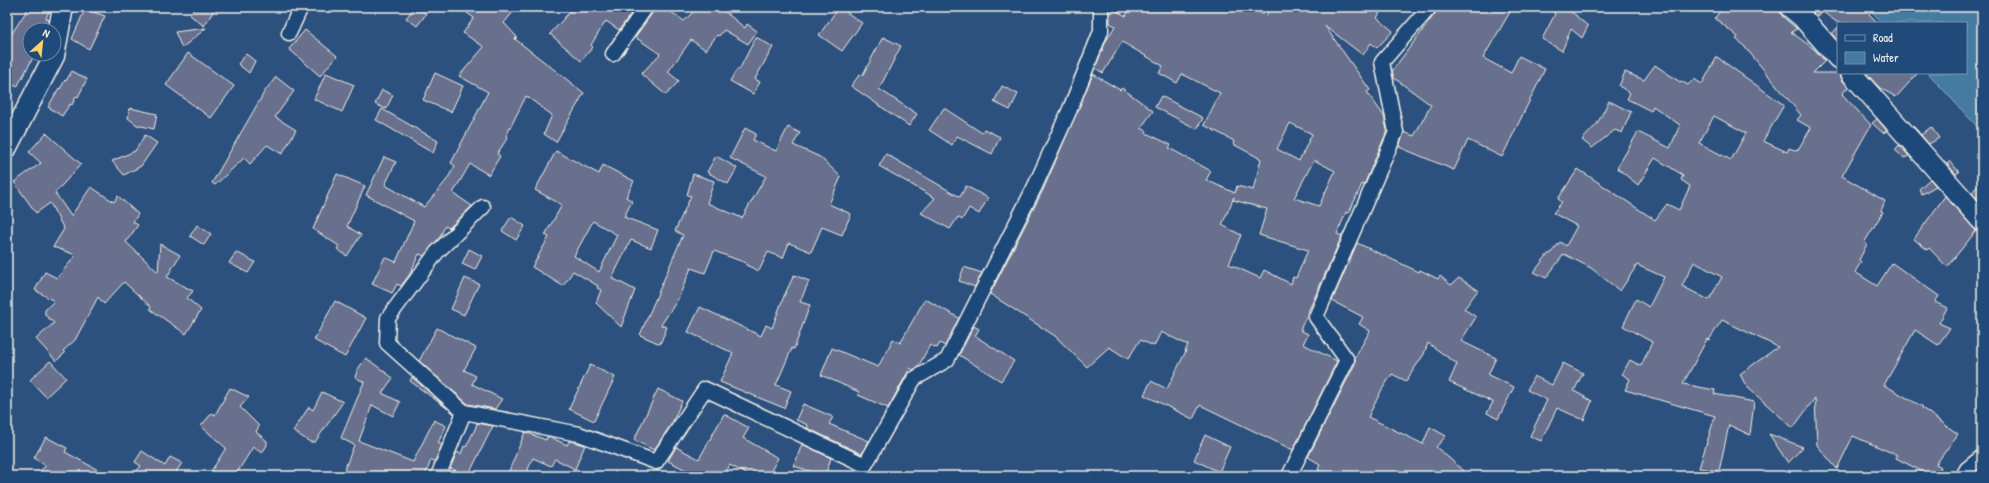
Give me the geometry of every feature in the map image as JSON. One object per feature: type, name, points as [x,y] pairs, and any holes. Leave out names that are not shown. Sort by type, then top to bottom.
[{"type":"street","points":[[7,147],[54,56],[63,7]]},
{"type":"street","points":[[289,34],[302,7]]},
{"type":"street","points":[[614,54],[646,7]]},
{"type":"street","points":[[484,207],[437,252],[388,318],[387,343],[464,412],[579,434],[656,462],[705,389],[864,465],[914,379],[948,360],[1035,186],[1070,109],[1101,31],[1101,7]]},
{"type":"street","points":[[1289,476],[1347,360],[1316,317],[1396,132],[1382,62],[1430,7]]},
{"type":"street","points":[[1790,7],[1802,17],[1837,57]]},
{"type":"street","points":[[1852,74],[1982,221]]},
{"type":"street","points":[[438,476],[464,412]]},
{"type":"street","points":[[1963,476],[1966,469],[1982,456]]},
{"type":"water","points":[[1868,7],[1982,7],[1982,132],[1929,74],[1967,74],[1967,22],[1881,22]]},
{"type":"building","points":[[29,7],[51,7],[46,18],[49,20],[49,22],[22,22],[22,62],[31,62],[17,87],[7,81],[7,41]]},
{"type":"building","points":[[195,7],[216,7],[204,26],[190,15]]},
{"type":"building","points":[[415,7],[418,7],[426,14],[417,26],[406,18]]},
{"type":"building","points":[[459,7],[517,7],[504,23],[517,37],[515,39],[584,93],[556,142],[544,134],[552,115],[526,96],[506,136],[508,137],[497,154],[500,156],[489,175],[470,164],[453,193],[472,206],[449,228],[445,226],[440,237],[424,256],[419,254],[410,274],[401,286],[397,284],[392,293],[372,284],[385,257],[396,262],[414,221],[366,195],[384,157],[396,162],[385,185],[424,207],[446,181],[455,166],[451,163],[488,92],[459,76],[484,47],[463,33],[474,18]]},
{"type":"building","points":[[574,7],[636,7],[619,30],[606,21],[591,45],[593,47],[581,61],[550,34]]},
{"type":"building","points":[[654,7],[664,7],[684,21],[698,7],[719,7],[745,28],[747,24],[757,31],[748,44],[724,30],[719,36],[717,35],[706,50],[691,40],[668,72],[679,81],[666,95],[641,74],[660,54],[635,37],[653,12]]},
{"type":"building","points":[[839,7],[862,23],[842,51],[819,35]]},
{"type":"building","points":[[1130,7],[1250,7],[1266,16],[1270,7],[1383,7],[1377,18],[1393,31],[1377,48],[1371,43],[1363,55],[1325,26],[1370,90],[1367,92],[1384,116],[1387,131],[1364,185],[1362,184],[1349,213],[1346,212],[1337,234],[1342,236],[1300,330],[1308,334],[1303,344],[1337,361],[1293,450],[1200,405],[1193,419],[1144,395],[1151,381],[1167,389],[1188,345],[1161,332],[1154,346],[1140,340],[1128,359],[1109,347],[1087,367],[1055,336],[990,294],[1043,190],[1093,74],[1120,90],[1122,88],[1153,111],[1141,128],[1147,131],[1146,133],[1171,145],[1169,148],[1211,171],[1206,180],[1235,193],[1237,186],[1253,190],[1261,159],[1233,144],[1234,141],[1204,125],[1220,93],[1182,74],[1177,83],[1159,73],[1163,66],[1122,42],[1103,73],[1095,68],[1106,41],[1115,26],[1110,23],[1110,15],[1113,9],[1126,16]],"holes":[[[1290,123],[1312,134],[1299,161],[1277,149]],[[1314,160],[1335,171],[1319,206],[1294,198]],[[1234,197],[1233,200],[1267,209],[1259,235],[1308,250],[1296,278],[1293,277],[1291,284],[1264,270],[1260,278],[1229,264],[1241,235],[1222,225]]]},
{"type":"building","points":[[1440,7],[1513,7],[1483,58],[1511,73],[1519,56],[1545,69],[1502,157],[1468,140],[1454,170],[1399,147],[1404,132],[1414,136],[1431,105],[1394,78],[1392,71]]},
{"type":"building","points":[[1548,7],[1564,7],[1588,26],[1582,38],[1571,29],[1562,51],[1542,39],[1555,14]]},
{"type":"building","points":[[1723,7],[1779,7],[1782,16],[1797,29],[1791,32],[1814,49],[1825,61],[1813,73],[1840,74],[1842,80],[1848,87],[1842,94],[1871,125],[1842,176],[1885,201],[1881,211],[1883,212],[1864,243],[1867,244],[1859,260],[1861,262],[1855,272],[1877,286],[1892,263],[1939,296],[1935,302],[1947,308],[1939,323],[1950,328],[1938,345],[1915,330],[1884,385],[1923,407],[1922,408],[1958,434],[1936,464],[1941,467],[1937,476],[1931,476],[1896,458],[1897,455],[1853,436],[1837,469],[1817,445],[1815,398],[1793,428],[1746,386],[1740,374],[1778,347],[1722,320],[1709,340],[1707,339],[1683,384],[1715,390],[1714,394],[1754,402],[1750,435],[1729,425],[1719,471],[1699,468],[1715,416],[1625,390],[1630,379],[1622,374],[1630,360],[1641,366],[1652,342],[1623,326],[1636,299],[1649,307],[1664,277],[1637,265],[1620,291],[1591,268],[1564,254],[1546,278],[1534,272],[1548,254],[1550,254],[1560,242],[1566,246],[1577,226],[1553,213],[1562,202],[1558,199],[1578,169],[1655,220],[1667,204],[1679,210],[1690,186],[1681,180],[1683,175],[1655,158],[1638,185],[1617,168],[1638,132],[1670,148],[1680,125],[1653,106],[1651,111],[1627,99],[1630,93],[1619,86],[1625,72],[1644,80],[1655,65],[1680,82],[1681,81],[1688,85],[1694,79],[1702,84],[1717,57],[1784,105],[1763,141],[1787,152],[1789,148],[1797,151],[1811,128],[1797,120],[1801,115],[1745,47],[1736,39],[1738,37],[1715,18]],"holes":[[[1714,116],[1746,133],[1731,160],[1699,143]],[[1694,262],[1722,277],[1709,300],[1682,286]]]},
{"type":"building","points":[[1808,7],[1875,7],[1869,14],[1877,22],[1837,22],[1823,12],[1816,16]]},
{"type":"building","points":[[85,9],[105,16],[89,49],[72,39]]},
{"type":"building","points":[[206,28],[182,48],[175,32]]},
{"type":"building","points":[[1837,28],[1837,40],[1832,34]]},
{"type":"building","points":[[305,30],[337,56],[320,76],[289,49]]},
{"type":"building","points":[[756,37],[773,47],[755,79],[760,82],[753,94],[730,81],[737,69],[739,70]]},
{"type":"building","points":[[883,37],[901,46],[879,89],[917,114],[909,126],[851,86],[860,74],[862,76]]},
{"type":"building","points":[[188,53],[234,86],[211,118],[166,85]]},
{"type":"building","points":[[246,54],[255,61],[249,73],[238,64]]},
{"type":"building","points":[[72,71],[87,79],[78,97],[76,96],[72,105],[70,104],[62,116],[48,107],[59,88],[60,89]]},
{"type":"building","points":[[326,73],[354,85],[342,112],[314,99]]},
{"type":"building","points":[[435,73],[463,86],[451,112],[423,100]]},
{"type":"building","points":[[1867,74],[1917,74],[1896,97],[1880,88]]},
{"type":"building","points":[[276,77],[294,91],[275,117],[296,130],[282,154],[267,145],[250,164],[244,158],[215,185],[212,183],[265,91]]},
{"type":"building","points":[[1002,86],[1018,94],[1010,110],[994,102]]},
{"type":"building","points":[[382,90],[393,95],[386,109],[375,104]]},
{"type":"building","points":[[1161,96],[1203,118],[1197,129],[1155,107]]},
{"type":"building","points":[[1609,101],[1631,112],[1622,133],[1615,130],[1592,148],[1582,140],[1597,124]]},
{"type":"building","points":[[130,108],[157,114],[154,129],[137,125],[128,118]]},
{"type":"building","points":[[944,108],[982,133],[984,129],[1000,137],[992,154],[957,136],[952,145],[929,130]]},
{"type":"building","points":[[382,109],[438,141],[433,153],[376,120]]},
{"type":"building","points":[[1877,119],[1887,131],[1883,133],[1872,123]]},
{"type":"building","points":[[788,127],[800,133],[793,145],[820,157],[841,177],[829,204],[851,214],[842,235],[822,227],[811,252],[789,243],[783,258],[768,252],[759,271],[746,265],[746,263],[714,251],[705,273],[691,268],[678,299],[661,325],[667,327],[660,344],[640,335],[683,235],[675,231],[691,196],[687,195],[693,174],[714,181],[707,203],[742,218],[766,176],[730,158],[745,128],[756,134],[753,140],[776,151]]},
{"type":"building","points":[[1931,127],[1939,138],[1929,144],[1921,135]]},
{"type":"building","points":[[46,133],[81,164],[55,193],[71,216],[91,187],[114,202],[118,196],[138,214],[133,222],[138,225],[126,242],[158,272],[160,244],[180,255],[167,277],[193,291],[187,298],[201,310],[186,334],[150,309],[151,307],[124,282],[104,304],[98,297],[75,340],[63,351],[65,353],[56,361],[36,339],[54,323],[45,315],[45,310],[54,301],[35,290],[45,272],[57,278],[76,255],[53,247],[64,229],[50,203],[36,213],[14,182],[41,163],[29,152]]},
{"type":"building","points":[[145,135],[157,143],[141,166],[124,175],[112,161],[135,151]]},
{"type":"building","points":[[1899,145],[1909,156],[1904,158],[1895,150]]},
{"type":"building","points":[[556,151],[599,174],[603,165],[634,181],[626,197],[632,201],[624,217],[658,230],[651,248],[631,240],[612,278],[635,290],[621,327],[596,303],[601,290],[597,288],[598,286],[573,271],[563,286],[532,267],[549,237],[545,235],[562,205],[535,190]],"holes":[[[593,221],[617,235],[599,272],[574,256]]]},
{"type":"building","points":[[886,154],[960,197],[966,186],[988,198],[979,214],[969,208],[962,220],[958,217],[950,229],[921,213],[935,198],[879,166]]},
{"type":"building","points":[[716,156],[737,168],[728,184],[707,172]]},
{"type":"building","points":[[1950,161],[1959,172],[1956,174],[1947,164]]},
{"type":"building","points":[[337,174],[365,186],[347,226],[361,235],[347,256],[337,249],[339,246],[313,229]]},
{"type":"building","points":[[1930,179],[1936,186],[1922,194],[1919,189]]},
{"type":"building","points":[[1982,179],[1982,204],[1972,193]]},
{"type":"building","points":[[1945,196],[1976,231],[1947,267],[1929,248],[1927,250],[1914,239]]},
{"type":"building","points":[[511,217],[525,226],[516,240],[502,231]]},
{"type":"building","points":[[197,225],[211,234],[204,245],[190,236]]},
{"type":"building","points":[[1357,243],[1419,272],[1420,270],[1438,279],[1440,276],[1451,285],[1459,278],[1478,290],[1464,309],[1476,317],[1461,341],[1496,358],[1488,375],[1514,387],[1498,419],[1487,413],[1493,402],[1449,382],[1457,364],[1428,343],[1424,354],[1406,381],[1392,374],[1381,391],[1368,417],[1423,444],[1430,427],[1446,436],[1436,447],[1470,476],[1363,476],[1353,472],[1351,476],[1333,476],[1318,470],[1320,464],[1308,457],[1355,364],[1355,357],[1370,331],[1359,324],[1363,317],[1332,301]]},
{"type":"building","points":[[469,249],[482,256],[475,270],[462,264]]},
{"type":"building","points":[[236,252],[255,262],[248,273],[229,263]]},
{"type":"building","points":[[964,267],[982,273],[975,287],[959,281]]},
{"type":"building","points":[[794,275],[809,281],[800,302],[810,305],[794,349],[792,348],[776,385],[791,391],[784,408],[720,382],[733,353],[688,332],[700,307],[761,336],[766,325],[772,328]]},
{"type":"building","points":[[465,278],[479,284],[464,315],[451,309]]},
{"type":"building","points":[[925,299],[959,318],[945,346],[940,343],[937,348],[930,345],[918,367],[913,370],[910,368],[888,408],[858,395],[859,392],[821,375],[832,348],[878,367],[893,339],[900,343]]},
{"type":"building","points":[[335,301],[366,318],[345,357],[314,340]]},
{"type":"building","points":[[974,326],[979,329],[975,336],[1014,361],[1001,381],[959,355]]},
{"type":"building","points":[[437,328],[476,348],[464,370],[476,376],[472,384],[502,399],[495,409],[468,404],[419,361]]},
{"type":"building","points":[[366,358],[393,378],[382,393],[400,402],[393,416],[372,405],[359,441],[413,462],[434,420],[446,426],[438,443],[442,445],[435,461],[431,460],[425,476],[342,476],[354,445],[341,438],[364,382],[355,377],[358,369]]},
{"type":"building","points":[[50,361],[66,378],[46,397],[30,380]]},
{"type":"building","points":[[1563,363],[1583,373],[1574,391],[1592,401],[1584,420],[1557,408],[1541,441],[1530,436],[1547,400],[1527,390],[1534,376],[1552,385]]},
{"type":"building","points":[[590,365],[615,377],[594,421],[569,409]]},
{"type":"building","points":[[412,377],[448,409],[410,381]]},
{"type":"building","points":[[230,388],[249,397],[240,407],[259,426],[256,432],[267,441],[267,445],[262,453],[253,447],[235,476],[208,476],[226,448],[201,426],[212,413],[215,415]]},
{"type":"building","points":[[658,389],[682,401],[672,423],[654,450],[634,440]]},
{"type":"building","points":[[322,392],[343,402],[315,442],[310,442],[293,431],[309,407],[313,410]]},
{"type":"building","points":[[803,404],[833,417],[829,424],[869,441],[862,454],[807,428],[808,425],[796,420]]},
{"type":"building","points":[[724,414],[749,428],[743,438],[778,458],[768,476],[750,476],[730,465],[724,476],[706,476],[693,470],[692,473],[668,461],[676,447],[699,459]]},
{"type":"building","points":[[477,423],[493,426],[468,476],[450,468],[457,452],[461,454],[464,446],[466,447]]},
{"type":"building","points":[[525,432],[546,440],[547,437],[550,437],[567,445],[569,441],[585,445],[575,469],[555,459],[551,466],[533,458],[525,476],[507,476]]},
{"type":"building","points":[[1769,434],[1803,447],[1788,463]]},
{"type":"building","points":[[1205,435],[1230,447],[1219,472],[1194,460]]},
{"type":"building","points":[[46,437],[67,448],[65,452],[109,476],[33,476],[46,466],[34,458]]},
{"type":"building","points":[[802,444],[831,458],[825,476],[794,466]]},
{"type":"building","points":[[142,451],[165,466],[170,457],[182,463],[176,472],[181,476],[132,476],[141,466],[135,462]]}]
